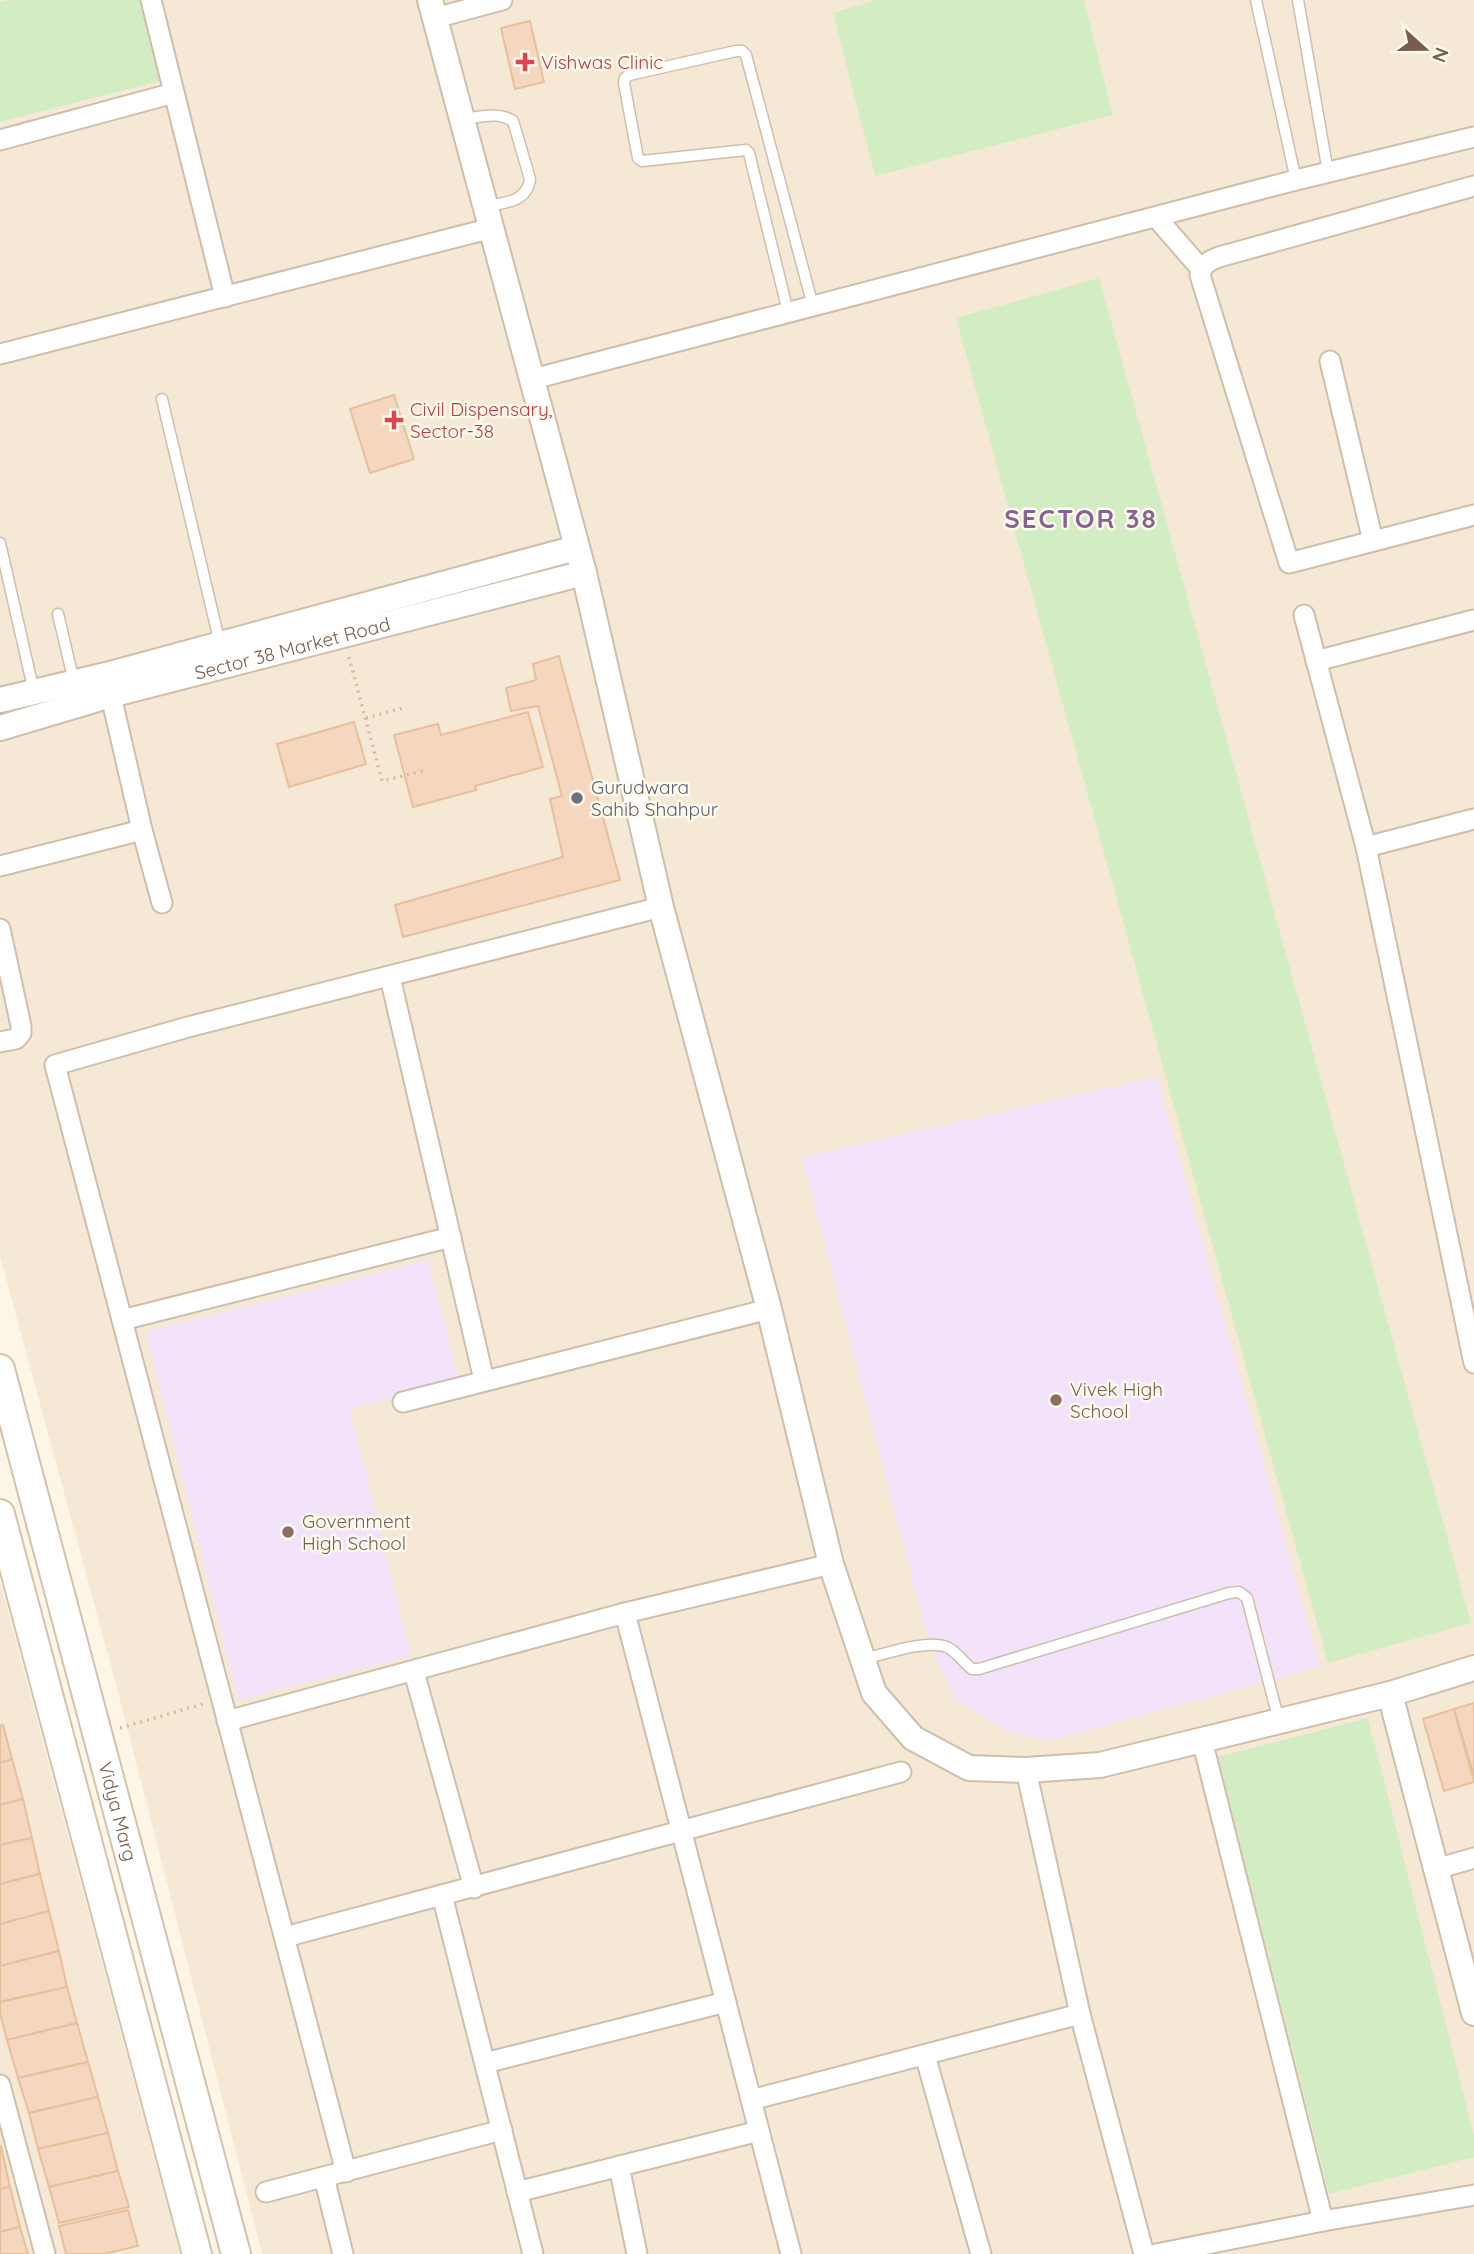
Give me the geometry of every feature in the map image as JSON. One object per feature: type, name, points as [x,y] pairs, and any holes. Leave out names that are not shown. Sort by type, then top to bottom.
[{"type":"main road","name":"Vidya Marg","points":[[0,1369],[236,2254]]},
{"type":"main road","name":"Vidya Marg","points":[[0,1514],[197,2254]]},
{"type":"street","points":[[151,0],[225,297]]},
{"type":"street","points":[[502,0],[432,9],[583,573],[661,907],[769,1309],[831,1564],[874,1692],[914,1738],[969,1768],[1026,1770],[1101,1765],[1390,1694],[1474,1668]]},
{"type":"street","points":[[0,140],[174,93]]},
{"type":"street","points":[[533,379],[1296,180],[1474,137]]},
{"type":"street","points":[[1474,186],[1219,257],[1207,262],[1200,275],[1289,564],[1474,514]]},
{"type":"street","points":[[0,354],[225,297],[489,217]]},
{"type":"street","points":[[1156,217],[1201,269]]},
{"type":"street","points":[[1330,361],[1373,541]]},
{"type":"street","name":"Sector 38 Market Road","points":[[0,728],[220,644],[576,548]]},
{"type":"street","name":"Sector 38 Market Road","points":[[0,701],[75,683],[108,685],[344,634],[583,573]]},
{"type":"street","points":[[1304,615],[1366,847],[1473,1359]]},
{"type":"street","points":[[1316,661],[1474,620]]},
{"type":"street","points":[[108,685],[162,903]]},
{"type":"street","points":[[1366,847],[1474,819]]},
{"type":"street","points":[[0,866],[142,830]]},
{"type":"street","points":[[346,2172],[55,1065],[188,1027],[661,907]]},
{"type":"street","points":[[0,929],[4,963],[21,1033],[16,1039],[0,1042]]},
{"type":"street","points":[[390,977],[484,1380]]},
{"type":"street","points":[[122,1320],[451,1237]]},
{"type":"street","points":[[403,1402],[769,1309]]},
{"type":"street","points":[[228,1721],[625,1613],[831,1564]]},
{"type":"street","points":[[625,1613],[790,2254]]},
{"type":"street","points":[[414,1672],[474,1888]]},
{"type":"street","points":[[1390,1694],[1474,2013]]},
{"type":"street","points":[[1202,1740],[1323,2221]]},
{"type":"street","points":[[1026,1770],[1080,2014],[1144,2254]]},
{"type":"street","points":[[285,1937],[901,1772]]},
{"type":"street","points":[[1436,1869],[1474,1858]]},
{"type":"street","points":[[442,1895],[533,2254]]},
{"type":"street","points":[[485,2063],[726,2003]]},
{"type":"street","points":[[751,2100],[1080,2014]]},
{"type":"street","points":[[926,2055],[981,2254]]},
{"type":"street","points":[[0,2085],[45,2254]]},
{"type":"street","points":[[266,2192],[502,2130]]},
{"type":"street","points":[[517,2192],[759,2131]]},
{"type":"street","points":[[619,2166],[637,2254]]},
{"type":"street","points":[[324,2177],[344,2254]]},
{"type":"street","points":[[1156,2254],[1474,2195]]},
{"type":"lane","points":[[1256,0],[1296,180]]},
{"type":"lane","points":[[1298,0],[1328,172]]},
{"type":"lane","points":[[789,312],[749,153],[746,150],[642,161],[638,158],[624,83],[629,75],[736,51],[742,51],[746,55],[813,306]]},
{"type":"lane","points":[[462,119],[497,114],[513,121],[530,179],[523,196],[489,217]]},
{"type":"lane","points":[[162,399],[220,644]]},
{"type":"lane","points":[[0,543],[34,693]]},
{"type":"lane","points":[[58,614],[75,683]]},
{"type":"lane","points":[[863,1659],[917,1646],[937,1645],[954,1652],[972,1670],[979,1669],[1239,1592],[1247,1598],[1279,1721]]},
{"type":"path","points":[[344,634],[382,781],[427,770]]},
{"type":"path","points":[[366,718],[403,708]]},
{"type":"path","points":[[97,1735],[222,1698]]},
{"type":"shaded area","points":[[0,0],[1474,0],[1474,2254],[262,2254],[118,1692],[0,1256]]},
{"type":"shaded area","name":"Vivek High School","points":[[1157,1077],[1320,1667],[1048,1741],[1004,1730],[955,1699],[929,1642],[802,1157]]},
{"type":"shaded area","name":"Government High School","points":[[428,1260],[459,1381],[350,1409],[411,1656],[238,1700],[146,1332]]},
{"type":"shaded area","points":[[0,1582],[180,2254],[0,2254]]},
{"type":"green space","points":[[142,0],[163,80],[0,122],[0,2]]},
{"type":"green space","points":[[877,0],[1084,0],[1113,115],[875,176],[833,13]]},
{"type":"green space","points":[[1099,278],[1471,1623],[1328,1663],[956,318]]},
{"type":"green space","points":[[1368,1718],[1474,2136],[1474,2157],[1329,2194],[1218,1757]]},
{"type":"building","points":[[530,21],[544,82],[515,89],[501,28]]},
{"type":"building","points":[[394,395],[414,459],[370,473],[350,409]]},
{"type":"building","name":"Gurudwara Sahib Shahpur","points":[[559,656],[620,880],[403,937],[395,905],[563,857],[550,799],[562,796],[538,706],[511,711],[506,688],[536,680],[533,664]]},
{"type":"building","points":[[528,712],[543,767],[475,786],[476,790],[413,807],[394,735],[438,724],[441,735]]},
{"type":"building","points":[[354,722],[366,764],[289,787],[277,744]]},
{"type":"building","points":[[1474,1703],[1474,1776],[1454,1709]]},
{"type":"building","points":[[1454,1709],[1474,1782],[1444,1791],[1423,1719]]},
{"type":"building","points":[[3,1725],[12,1759],[0,1763],[0,1726]]},
{"type":"building","points":[[12,1759],[23,1799],[0,1805],[0,1763]]},
{"type":"building","points":[[23,1799],[32,1838],[0,1845],[0,1805]]},
{"type":"building","points":[[32,1838],[40,1874],[0,1884],[0,1845]]},
{"type":"building","points":[[40,1874],[49,1911],[0,1924],[0,1884]]},
{"type":"building","points":[[49,1911],[59,1951],[0,1966],[0,1924]]},
{"type":"building","points":[[59,1951],[67,1987],[0,2002],[0,1966]]},
{"type":"building","points":[[67,1987],[77,2023],[7,2040],[0,2002]]},
{"type":"building","points":[[77,2023],[88,2062],[18,2078],[7,2040]]},
{"type":"building","points":[[88,2062],[98,2097],[29,2113],[18,2078]]},
{"type":"building","points":[[98,2097],[108,2133],[38,2149],[29,2113]]},
{"type":"building","points":[[108,2133],[118,2171],[49,2187],[38,2149]]},
{"type":"building","points":[[0,2147],[10,2187],[0,2189]]},
{"type":"building","points":[[118,2171],[129,2207],[59,2223],[49,2187]]},
{"type":"building","points":[[10,2187],[20,2227],[0,2232],[0,2189]]},
{"type":"building","points":[[128,2210],[138,2246],[103,2254],[66,2254],[59,2226]]},
{"type":"building","points":[[20,2227],[28,2254],[0,2254],[0,2232]]},
{"type":"place","name":"Vishwas Clinic","points":[[525,62]]},
{"type":"place","name":"Civil Dispensary, Sector-38","points":[[394,420]]},
{"type":"place","name":"Gurudwara Sahib Shahpur","points":[[577,798]]},
{"type":"place","name":"Vivek High School","points":[[1056,1400]]},
{"type":"place","name":"Government High School","points":[[288,1532]]},
{"type":"district","name":"SECTOR 38","points":[[1081,518]]}]
